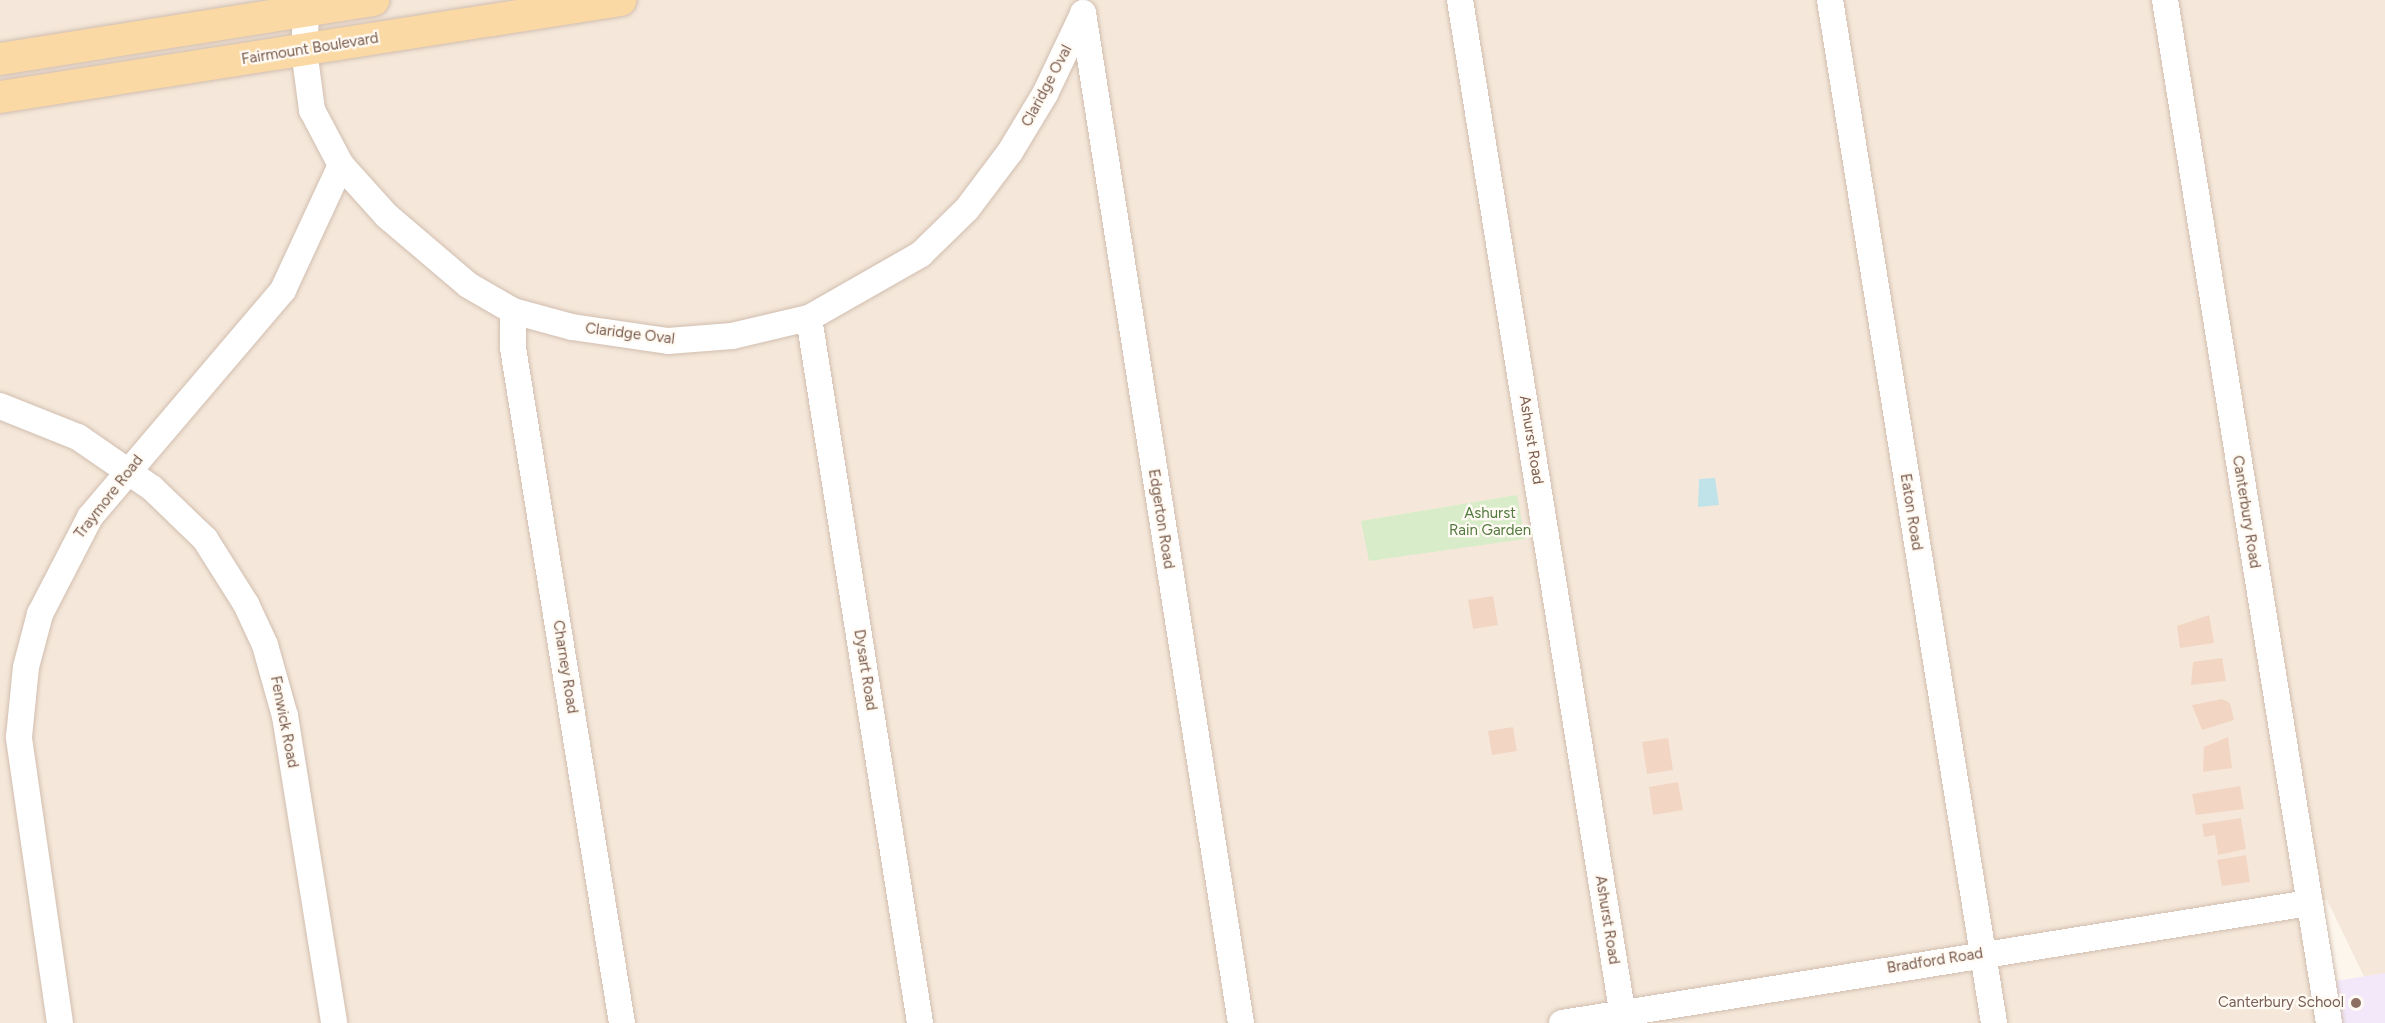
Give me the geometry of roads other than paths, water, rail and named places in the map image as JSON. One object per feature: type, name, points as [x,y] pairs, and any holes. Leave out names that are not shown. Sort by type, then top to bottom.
[{"type":"main road","points":[[0,59],[305,6],[373,0]]},
{"type":"main road","name":"Fairmount Boulevard","points":[[0,97],[620,0]]},
{"type":"street","name":"Ashurst Road","points":[[1460,0],[1623,1018]]},
{"type":"street","name":"Eaton Road","points":[[1830,0],[1994,1023]]},
{"type":"street","name":"Canterbury Road","points":[[2165,0],[2308,903],[2330,1023]]},
{"type":"street","name":"Claridge Oval","points":[[305,6],[304,50],[309,99],[341,165],[436,259],[513,311],[572,327],[668,341],[732,336],[809,318],[902,268],[967,209],[1034,113],[1082,7]]},
{"type":"street","name":"Edgerton Road","points":[[1082,7],[1241,1023]]},
{"type":"street","name":"Traymore Road","points":[[60,1023],[22,779],[23,690],[35,629],[59,569],[90,516],[284,290],[341,165]]},
{"type":"street","name":"Charney Road","points":[[513,311],[513,348],[622,1023]]},
{"type":"street","name":"Dysart Road","points":[[809,318],[920,1023]]},
{"type":"street","name":"Fenwick Road","points":[[0,406],[78,437],[128,471],[204,539],[266,645],[288,734],[334,1023]]},
{"type":"street","name":"Bradford Road","points":[[1562,1023],[1623,1018],[1983,953],[2308,903]]},
{"type":"water","points":[[1715,478],[1719,505],[1698,507],[1699,479]]},
{"type":"place","name":"Canterbury School","points":[[2356,1003]]},
{"type":"park label","name":"Ashurst Rain Garden","points":[[1490,522]]}]
